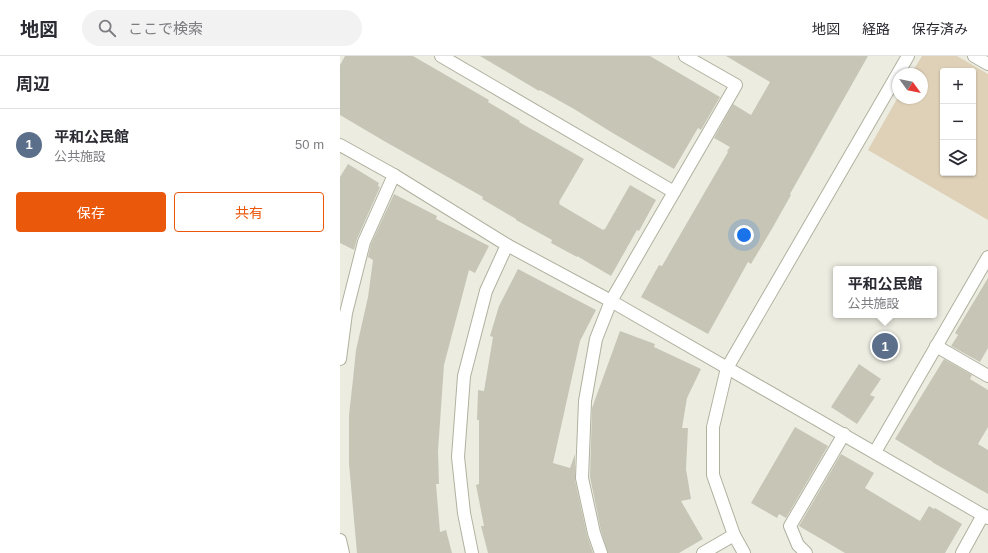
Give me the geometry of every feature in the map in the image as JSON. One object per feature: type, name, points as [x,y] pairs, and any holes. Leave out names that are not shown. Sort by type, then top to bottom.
[{"type":"street","points":[[441,56],[674,192]]},
{"type":"street","points":[[601,553],[594,533],[582,478],[585,401],[596,339],[611,300],[736,86],[685,56]]},
{"type":"street","points":[[744,553],[734,536],[713,475],[712,427],[727,368],[908,56]]},
{"type":"street","points":[[974,56],[988,64]]},
{"type":"street","points":[[340,145],[394,175],[507,245],[611,300],[986,517],[962,553]]},
{"type":"street","points":[[340,359],[346,313],[364,242],[394,175]]},
{"type":"street","points":[[472,553],[464,513],[458,457],[464,376],[486,291],[507,245]]},
{"type":"street","points":[[875,452],[988,258]]},
{"type":"street","points":[[936,346],[988,376]]},
{"type":"street","points":[[806,553],[798,545],[790,526],[844,434]]},
{"type":"street","points":[[702,553],[734,536]]},
{"type":"street","points":[[340,540],[343,553]]},
{"type":"shaded area","points":[[922,56],[957,56],[988,74],[988,220],[868,150],[894,104],[928,104],[928,68],[915,68]]},
{"type":"building","points":[[345,56],[413,56],[489,100],[488,102],[520,121],[519,122],[584,159],[559,204],[603,230],[605,229],[630,185],[656,200],[611,276],[551,243],[552,240],[482,199],[483,197],[340,115],[340,65]]},
{"type":"building","points":[[480,56],[650,56],[720,97],[701,130],[698,128],[674,169],[574,109],[540,90],[539,91]]},
{"type":"building","points":[[726,56],[868,56],[773,227],[751,264],[748,262],[708,334],[641,297],[659,265],[662,266],[728,152],[727,151],[730,147],[714,138],[733,104],[751,115],[770,82]]},
{"type":"building","points":[[348,164],[379,183],[378,186],[380,187],[357,239],[354,250],[340,243],[340,177]]},
{"type":"building","points":[[394,194],[437,216],[436,219],[489,246],[475,273],[469,270],[444,365],[438,451],[439,484],[436,484],[440,532],[446,530],[452,553],[357,553],[349,464],[349,415],[356,350],[368,297],[373,260],[368,257],[371,244]]},
{"type":"building","points":[[518,269],[596,310],[580,341],[553,463],[570,468],[575,454],[575,480],[587,535],[593,553],[488,553],[481,526],[484,526],[476,485],[479,484],[479,420],[477,420],[478,390],[484,391],[493,337],[490,336],[499,306]]},
{"type":"building","points":[[988,278],[988,348],[980,362],[951,346],[958,335],[955,333]]},
{"type":"building","points":[[620,331],[655,344],[654,347],[701,369],[687,398],[682,428],[688,428],[686,469],[691,499],[681,501],[703,539],[679,553],[608,553],[601,531],[590,477],[592,408]]},
{"type":"building","points":[[944,359],[972,375],[970,379],[988,390],[988,427],[978,444],[988,450],[988,494],[895,439]]},
{"type":"building","points":[[859,364],[881,379],[870,395],[875,397],[857,424],[831,407]]},
{"type":"building","points":[[795,427],[828,446],[786,518],[779,514],[777,518],[751,503]]},
{"type":"building","points":[[841,454],[874,473],[865,488],[920,521],[929,506],[962,524],[945,553],[845,553],[799,526]]},
{"type":"place","name":"平和公民館","points":[[885,346]]}]
